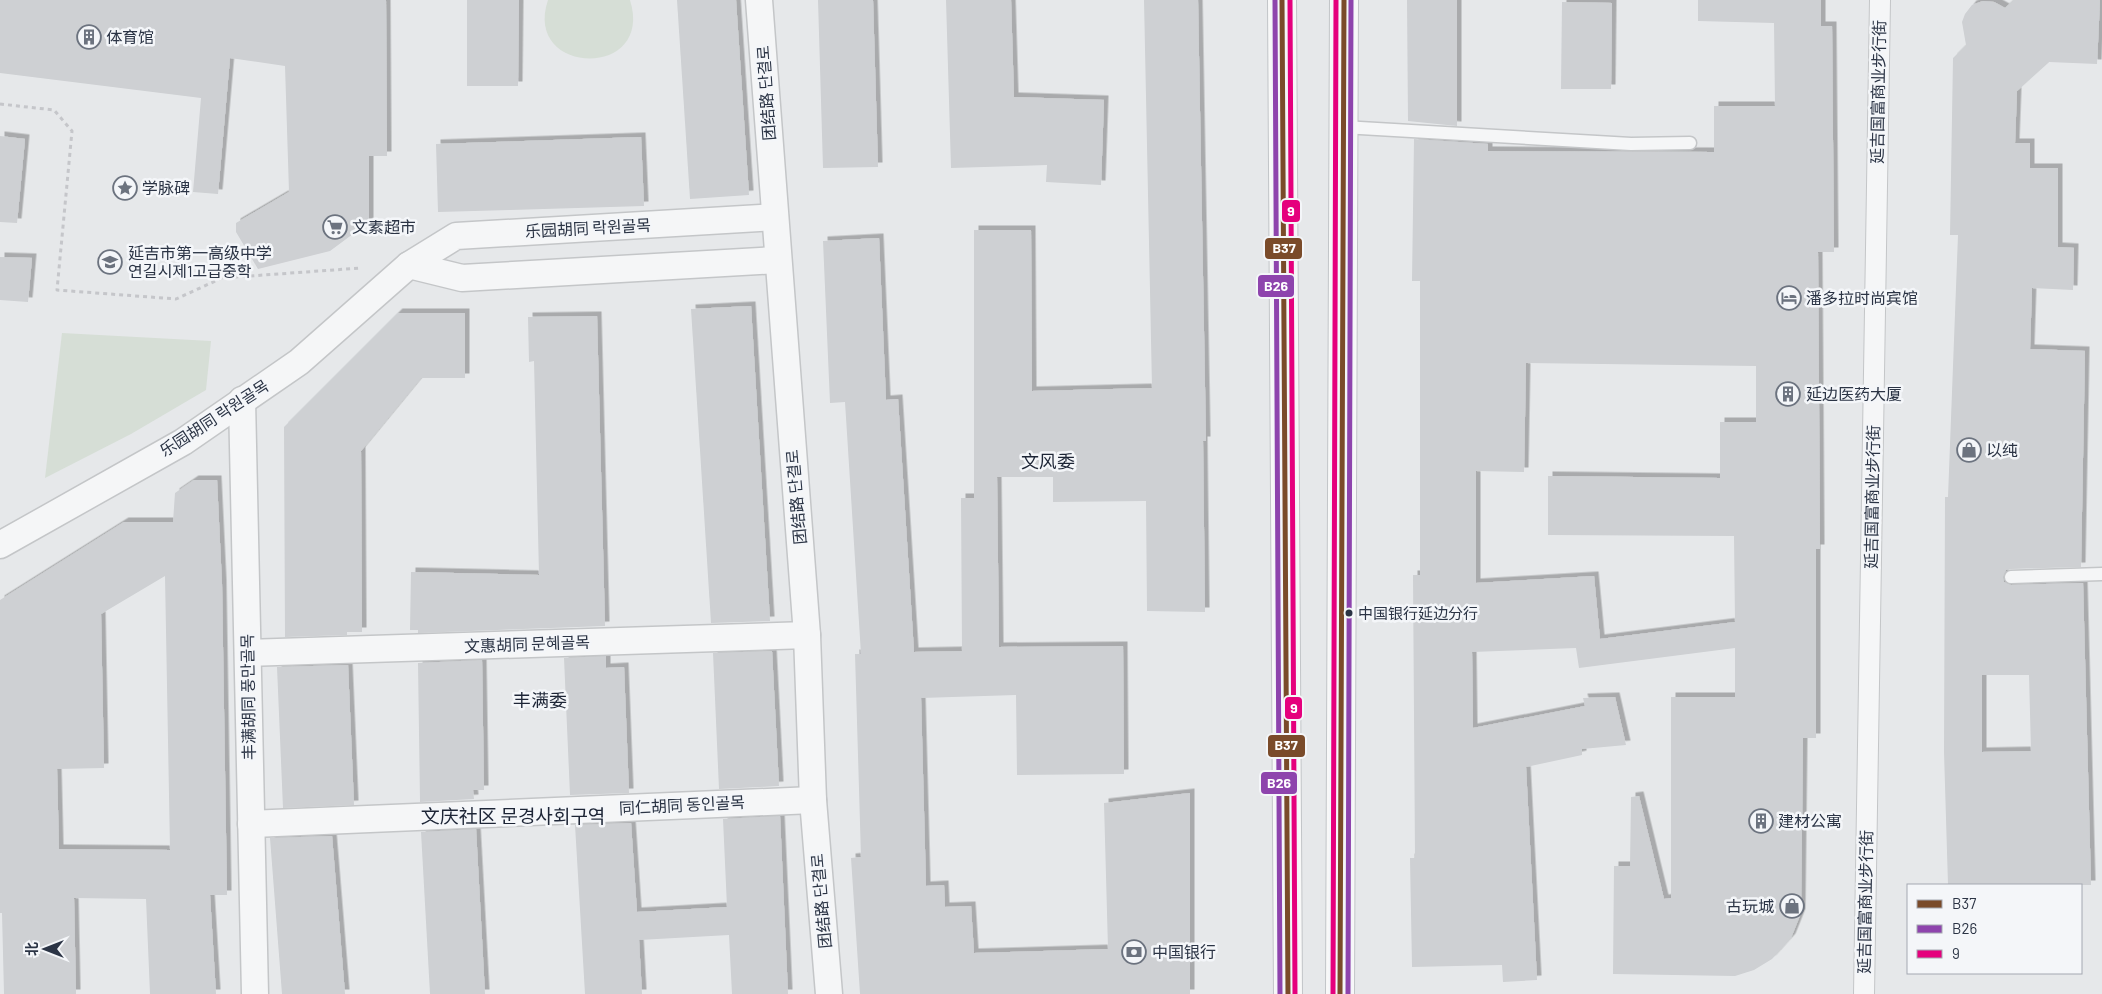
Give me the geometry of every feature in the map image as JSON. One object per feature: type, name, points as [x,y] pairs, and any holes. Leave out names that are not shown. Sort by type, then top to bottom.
[{"type":"main road","points":[[1282,0],[1288,994]]},
{"type":"main road","points":[[1340,994],[1344,0]]},
{"type":"street","name":"团结路 단결로","points":[[759,0],[777,260],[807,635],[813,800],[829,994]]},
{"type":"street","name":"延吉国富商业步行街","points":[[1864,994],[1880,0]]},
{"type":"street","name":"乐园胡同 락원골목","points":[[0,545],[183,442],[299,362],[409,265],[456,236],[774,217]]},
{"type":"street","points":[[409,265],[462,278],[777,260]]},
{"type":"street","name":"丰满胡同 풍만골목","points":[[242,400],[254,994]]},
{"type":"street","name":"文惠胡同 문혜골목","points":[[248,652],[807,635]]},
{"type":"street","name":"同仁胡同 동인골목","points":[[251,824],[813,800]]},
{"type":"lane","points":[[1343,127],[1631,144],[1690,143]]},
{"type":"lane","points":[[2011,577],[2102,574]]},
{"type":"path","points":[[0,104],[54,110],[72,131],[57,290],[176,299],[222,278],[409,265]]},
{"type":"shaded area","points":[[548,0],[630,0],[633,26],[624,44],[608,55],[589,58],[569,54],[553,43],[545,25]]},
{"type":"shaded area","points":[[62,333],[211,341],[206,390],[131,434],[45,478]]},
{"type":"building","points":[[0,0],[386,0],[387,156],[369,156],[369,222],[330,251],[258,269],[236,232],[236,223],[289,192],[285,66],[230,58],[218,194],[193,192],[201,98],[0,73]]},
{"type":"building","points":[[467,0],[519,0],[518,86],[467,86]]},
{"type":"building","points":[[677,0],[736,0],[749,195],[690,199]]},
{"type":"building","points":[[818,0],[873,0],[878,167],[823,168]]},
{"type":"building","points":[[946,0],[1011,0],[1014,97],[1104,100],[1101,185],[1046,182],[1047,165],[951,168]]},
{"type":"building","points":[[1144,0],[1198,0],[1206,441],[1203,441],[1205,612],[1147,611],[1146,501],[1053,502],[1053,477],[997,477],[999,647],[1123,646],[1124,774],[1017,775],[1016,695],[921,698],[926,886],[944,885],[945,907],[971,906],[974,953],[1108,949],[1104,803],[1190,793],[1190,994],[860,994],[851,858],[861,857],[855,654],[861,654],[845,402],[830,403],[823,241],[879,238],[886,400],[898,399],[914,652],[962,651],[961,498],[974,498],[974,230],[1031,230],[1032,391],[1152,388]]},
{"type":"building","points":[[1407,0],[1457,0],[1457,126],[1408,121]]},
{"type":"building","points":[[1698,0],[1821,0],[1821,26],[1832,26],[1834,252],[1818,252],[1820,549],[1816,549],[1816,738],[1803,738],[1801,913],[1791,938],[1772,959],[1754,970],[1735,976],[1613,974],[1614,866],[1630,866],[1631,797],[1639,796],[1664,899],[1671,898],[1671,697],[1735,697],[1735,648],[1579,668],[1576,648],[1472,652],[1473,728],[1585,706],[1583,698],[1615,697],[1626,745],[1582,749],[1582,755],[1526,767],[1537,980],[1503,982],[1502,965],[1412,967],[1410,858],[1415,858],[1413,575],[1420,575],[1420,281],[1412,281],[1414,139],[1488,144],[1488,151],[1714,152],[1714,106],[1775,106],[1774,23],[1698,21]],"holes":[[[1526,363],[1756,366],[1756,422],[1720,422],[1720,478],[1548,476],[1548,535],[1734,536],[1735,622],[1600,639],[1594,576],[1476,583],[1476,471],[1524,472]]]},
{"type":"building","points":[[2014,0],[2100,0],[2097,64],[2049,62],[2017,91],[2015,143],[2030,143],[2030,168],[2058,168],[2058,247],[2074,248],[2073,290],[2032,288],[2030,349],[2085,351],[2081,567],[2011,569],[2006,570],[2003,577],[2004,582],[2011,585],[2083,583],[2091,885],[1948,884],[1944,752],[1945,497],[1948,497],[1958,235],[1950,235],[1953,58],[1966,45],[1962,22],[1965,14],[1972,5],[1983,1],[1994,2],[2005,8]],"holes":[[[1982,675],[2029,675],[2031,751],[1982,752]]]},
{"type":"building","points":[[1562,2],[1612,3],[1611,89],[1561,89]]},
{"type":"building","points":[[0,136],[25,139],[17,223],[0,222]]},
{"type":"building","points":[[641,137],[644,206],[438,212],[436,144]]},
{"type":"building","points":[[0,257],[32,258],[28,302],[0,300]]},
{"type":"building","points":[[751,306],[770,621],[711,623],[691,309]]},
{"type":"building","points":[[398,313],[465,313],[465,378],[421,378],[361,451],[362,632],[347,632],[347,635],[285,637],[284,427]]},
{"type":"building","points":[[597,316],[605,626],[418,633],[418,630],[410,630],[411,572],[539,575],[534,361],[529,362],[528,317]]},
{"type":"building","points":[[194,480],[217,480],[222,584],[227,895],[210,895],[216,994],[150,994],[146,899],[74,898],[76,994],[4,994],[2,913],[0,913],[0,600],[124,522],[173,522],[175,493]],"holes":[[[165,576],[170,850],[59,849],[57,769],[104,768],[101,614]]]},
{"type":"building","points":[[772,651],[779,786],[719,789],[713,653]]},
{"type":"building","points":[[606,656],[606,668],[624,667],[629,793],[570,795],[564,658]]},
{"type":"building","points":[[482,660],[484,790],[473,790],[474,799],[420,802],[418,663]]},
{"type":"building","points":[[348,665],[354,805],[283,808],[277,667]]},
{"type":"building","points":[[780,816],[788,994],[732,994],[729,935],[639,940],[642,994],[585,994],[575,825],[631,823],[637,912],[727,907],[723,819]]},
{"type":"building","points":[[476,829],[485,994],[430,994],[421,832]]},
{"type":"building","points":[[332,836],[345,994],[282,994],[270,838]]},
{"type":"transit line","name":"B26","points":[[1275,0],[1280,994]]},
{"type":"transit line","name":"B37","points":[[1282,0],[1288,994]]},
{"type":"transit line","name":"9","points":[[1290,0],[1295,994]]},
{"type":"transit line","name":"9","points":[[1333,994],[1336,0]]},
{"type":"transit line","name":"B37","points":[[1340,994],[1344,0]]},
{"type":"transit line","name":"B26","points":[[1348,994],[1351,0]]},
{"type":"place","name":"体育馆","points":[[89,37]]},
{"type":"place","name":"学脉碑","points":[[125,188]]},
{"type":"place","name":"文素超市","points":[[335,227]]},
{"type":"place","name":"延吉市第一高级中学 연길시제1고급중학","points":[[110,262]]},
{"type":"place","name":"潘多拉时尚宾馆","points":[[1789,298]]},
{"type":"place","name":"延边医药大厦","points":[[1788,394]]},
{"type":"place","name":"以纯","points":[[1969,450]]},
{"type":"place","name":"中国银行延边分行","points":[[1349,613]]},
{"type":"place","name":"建材公寓","points":[[1761,821]]},
{"type":"place","name":"古玩城","points":[[1792,906]]},
{"type":"place","name":"中国银行","points":[[1134,952]]},
{"type":"district","name":"文风委","points":[[1048,462]]},
{"type":"district","name":"丰满委","points":[[540,701]]},
{"type":"district","name":"文庆社区 문경사회구역","points":[[513,816]]}]
